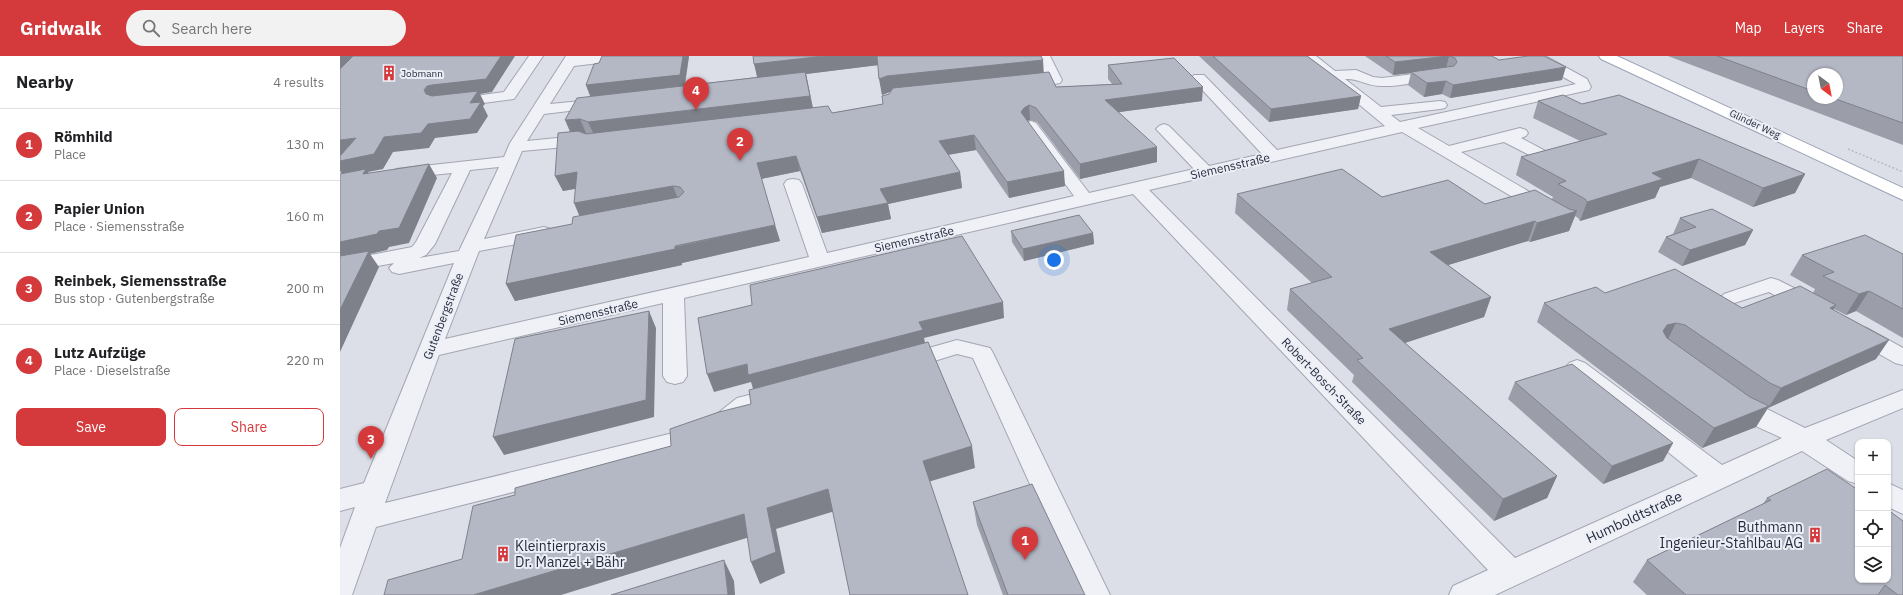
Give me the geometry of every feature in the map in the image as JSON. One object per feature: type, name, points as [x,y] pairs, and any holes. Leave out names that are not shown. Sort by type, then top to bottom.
[{"type":"main road","name":"Glinder Weg","points":[[1606,56],[1903,195]]},
{"type":"street","points":[[509,96],[536,56]]},
{"type":"street","points":[[571,59],[625,56]]},
{"type":"street","points":[[1008,85],[1055,80],[1044,56]]},
{"type":"street","points":[[1308,56],[1379,112],[1401,127],[1447,150],[1556,215]]},
{"type":"street","name":"Siemensstraße","points":[[430,350],[1273,156],[1584,87],[1582,82],[1535,56]]},
{"type":"street","name":"Gutenbergstraße","points":[[340,589],[375,491],[469,251],[513,154],[571,59]]},
{"type":"street","points":[[1332,75],[1356,74],[1370,81],[1382,82],[1446,74]]},
{"type":"street","points":[[1199,78],[1273,156]]},
{"type":"street","points":[[439,104],[509,96],[545,101],[618,101]]},
{"type":"street","points":[[1379,112],[1440,105]]},
{"type":"street","points":[[1031,126],[1074,182],[1085,200]]},
{"type":"street","points":[[1164,129],[1206,172]]},
{"type":"street","points":[[1447,150],[1513,135],[1545,157]]},
{"type":"street","points":[[387,175],[464,167],[513,154],[586,139],[592,142],[600,141]]},
{"type":"street","points":[[340,267],[412,254],[419,251],[425,244],[464,167]]},
{"type":"street","points":[[793,184],[820,260]]},
{"type":"street","name":"Robert-Bosch-Straße","points":[[1137,188],[1511,574]]},
{"type":"street","points":[[340,280],[563,230]]},
{"type":"street","points":[[1731,298],[1771,284],[1838,320],[1903,358]]},
{"type":"street","points":[[673,294],[675,376]]},
{"type":"street","points":[[882,368],[957,348],[982,353],[1095,595]]},
{"type":"street","points":[[1577,368],[1720,478]]},
{"type":"street","points":[[1716,387],[1748,410],[1804,439],[1855,472]]},
{"type":"street","points":[[365,519],[673,442],[717,427],[746,404],[807,388]]},
{"type":"street","name":"Humboldtstraße","points":[[1464,595],[1804,439],[1903,398]]},
{"type":"street","points":[[340,500],[375,491]]},
{"type":"street","points":[[1891,496],[1903,503]]},
{"type":"building","points":[[353,56],[501,56],[486,79],[432,85],[427,86],[424,90],[426,94],[432,96],[478,91],[470,103],[481,102],[470,119],[428,124],[421,133],[384,137],[374,154],[340,161],[340,156],[356,138],[340,140],[340,69]]},
{"type":"building","points":[[602,56],[683,56],[680,75],[586,85],[594,64],[599,63]]},
{"type":"building","points":[[753,56],[824,56],[754,64]]},
{"type":"building","points":[[877,56],[1041,56],[1043,60],[887,76],[879,79]]},
{"type":"building","points":[[1213,56],[1307,56],[1361,96],[1271,109]]},
{"type":"building","points":[[1386,56],[1448,56],[1395,62]]},
{"type":"building","points":[[1449,56],[1492,56],[1499,60],[1528,56],[1544,56],[1566,67],[1453,85],[1446,81],[1427,83],[1411,72],[1454,66],[1457,62],[1455,58]]},
{"type":"building","points":[[1717,56],[1903,56],[1903,123],[1843,102],[1843,68],[1807,68],[1807,89]]},
{"type":"building","points":[[1174,58],[1203,87],[1105,100],[1157,147],[1080,164],[1036,108],[1029,105],[1021,112],[1064,171],[1007,182],[974,135],[939,141],[960,172],[880,189],[888,203],[817,217],[796,156],[757,163],[775,225],[675,246],[675,249],[506,284],[516,235],[572,224],[573,217],[679,197],[684,192],[680,187],[673,186],[574,203],[577,172],[555,176],[558,133],[578,131],[586,134],[828,106],[832,113],[883,104],[882,96],[889,94],[893,88],[1049,72],[1056,87],[1122,84],[1108,65]]},
{"type":"building","points":[[805,72],[810,96],[588,122],[580,119],[565,120],[577,98]]},
{"type":"building","points":[[1563,95],[1582,104],[1619,95],[1805,174],[1763,188],[1699,159],[1652,173],[1663,179],[1587,202],[1585,199],[1558,184],[1566,181],[1521,157],[1607,134],[1538,101]]},
{"type":"building","points":[[429,164],[399,228],[379,231],[377,234],[340,242],[340,174],[366,169],[363,174]]},
{"type":"building","points":[[1342,169],[1382,197],[1448,180],[1485,204],[1535,190],[1569,209],[1577,211],[1537,223],[1535,221],[1430,252],[1491,297],[1389,329],[1557,476],[1503,499],[1357,360],[1363,358],[1290,289],[1332,277],[1237,194]]},
{"type":"building","points":[[1712,209],[1753,230],[1690,250],[1666,237],[1696,227],[1680,218]]},
{"type":"building","points":[[1079,215],[1093,233],[1023,249],[1011,231]]},
{"type":"building","points":[[1865,235],[1903,254],[1903,309],[1869,291],[1859,294],[1823,276],[1834,272],[1802,255]]},
{"type":"building","points":[[962,236],[1003,302],[919,322],[923,330],[748,375],[747,364],[707,374],[698,318],[752,305],[750,285]]},
{"type":"building","points":[[369,251],[340,310],[340,256]]},
{"type":"building","points":[[1675,269],[1742,308],[1800,286],[1836,305],[1830,308],[1889,340],[1781,388],[1770,383],[1685,325],[1676,323],[1667,325],[1663,331],[1667,338],[1750,397],[1769,406],[1714,428],[1544,303],[1596,287],[1605,293]]},
{"type":"building","points":[[649,311],[646,400],[493,437],[515,339]]},
{"type":"building","points":[[928,342],[972,446],[923,461],[968,595],[850,595],[828,489],[767,508],[776,552],[751,562],[744,514],[473,595],[384,595],[388,580],[462,559],[473,506],[515,495],[515,488],[671,446],[670,429],[719,412],[751,404],[749,390]]},
{"type":"building","points":[[1572,364],[1673,443],[1612,466],[1515,382]]},
{"type":"building","points":[[1827,469],[1855,488],[1855,583],[1891,583],[1891,512],[1903,521],[1903,595],[1898,595],[1885,585],[1878,595],[1686,595],[1647,560],[1771,500],[1767,498]]},
{"type":"building","points":[[1032,484],[1085,595],[1008,595],[973,502]]},
{"type":"building","points":[[724,560],[728,595],[611,595]]},
{"type":"place","name":"Jobmann","points":[[389,73]]},
{"type":"place","name":"Lutz Aufzüge","points":[[696,110]]},
{"type":"place","name":"Papier Union","points":[[740,161]]},
{"type":"place","name":"Reinbek, Siemensstraße","points":[[371,459]]},
{"type":"place","name":"Buthmann Ingenieur-Stahlbau AG","points":[[1815,535]]},
{"type":"place","name":"Kleintierpraxis Dr. Manzel + Bähr","points":[[503,554]]},
{"type":"place","name":"Römhild","points":[[1025,560]]}]
